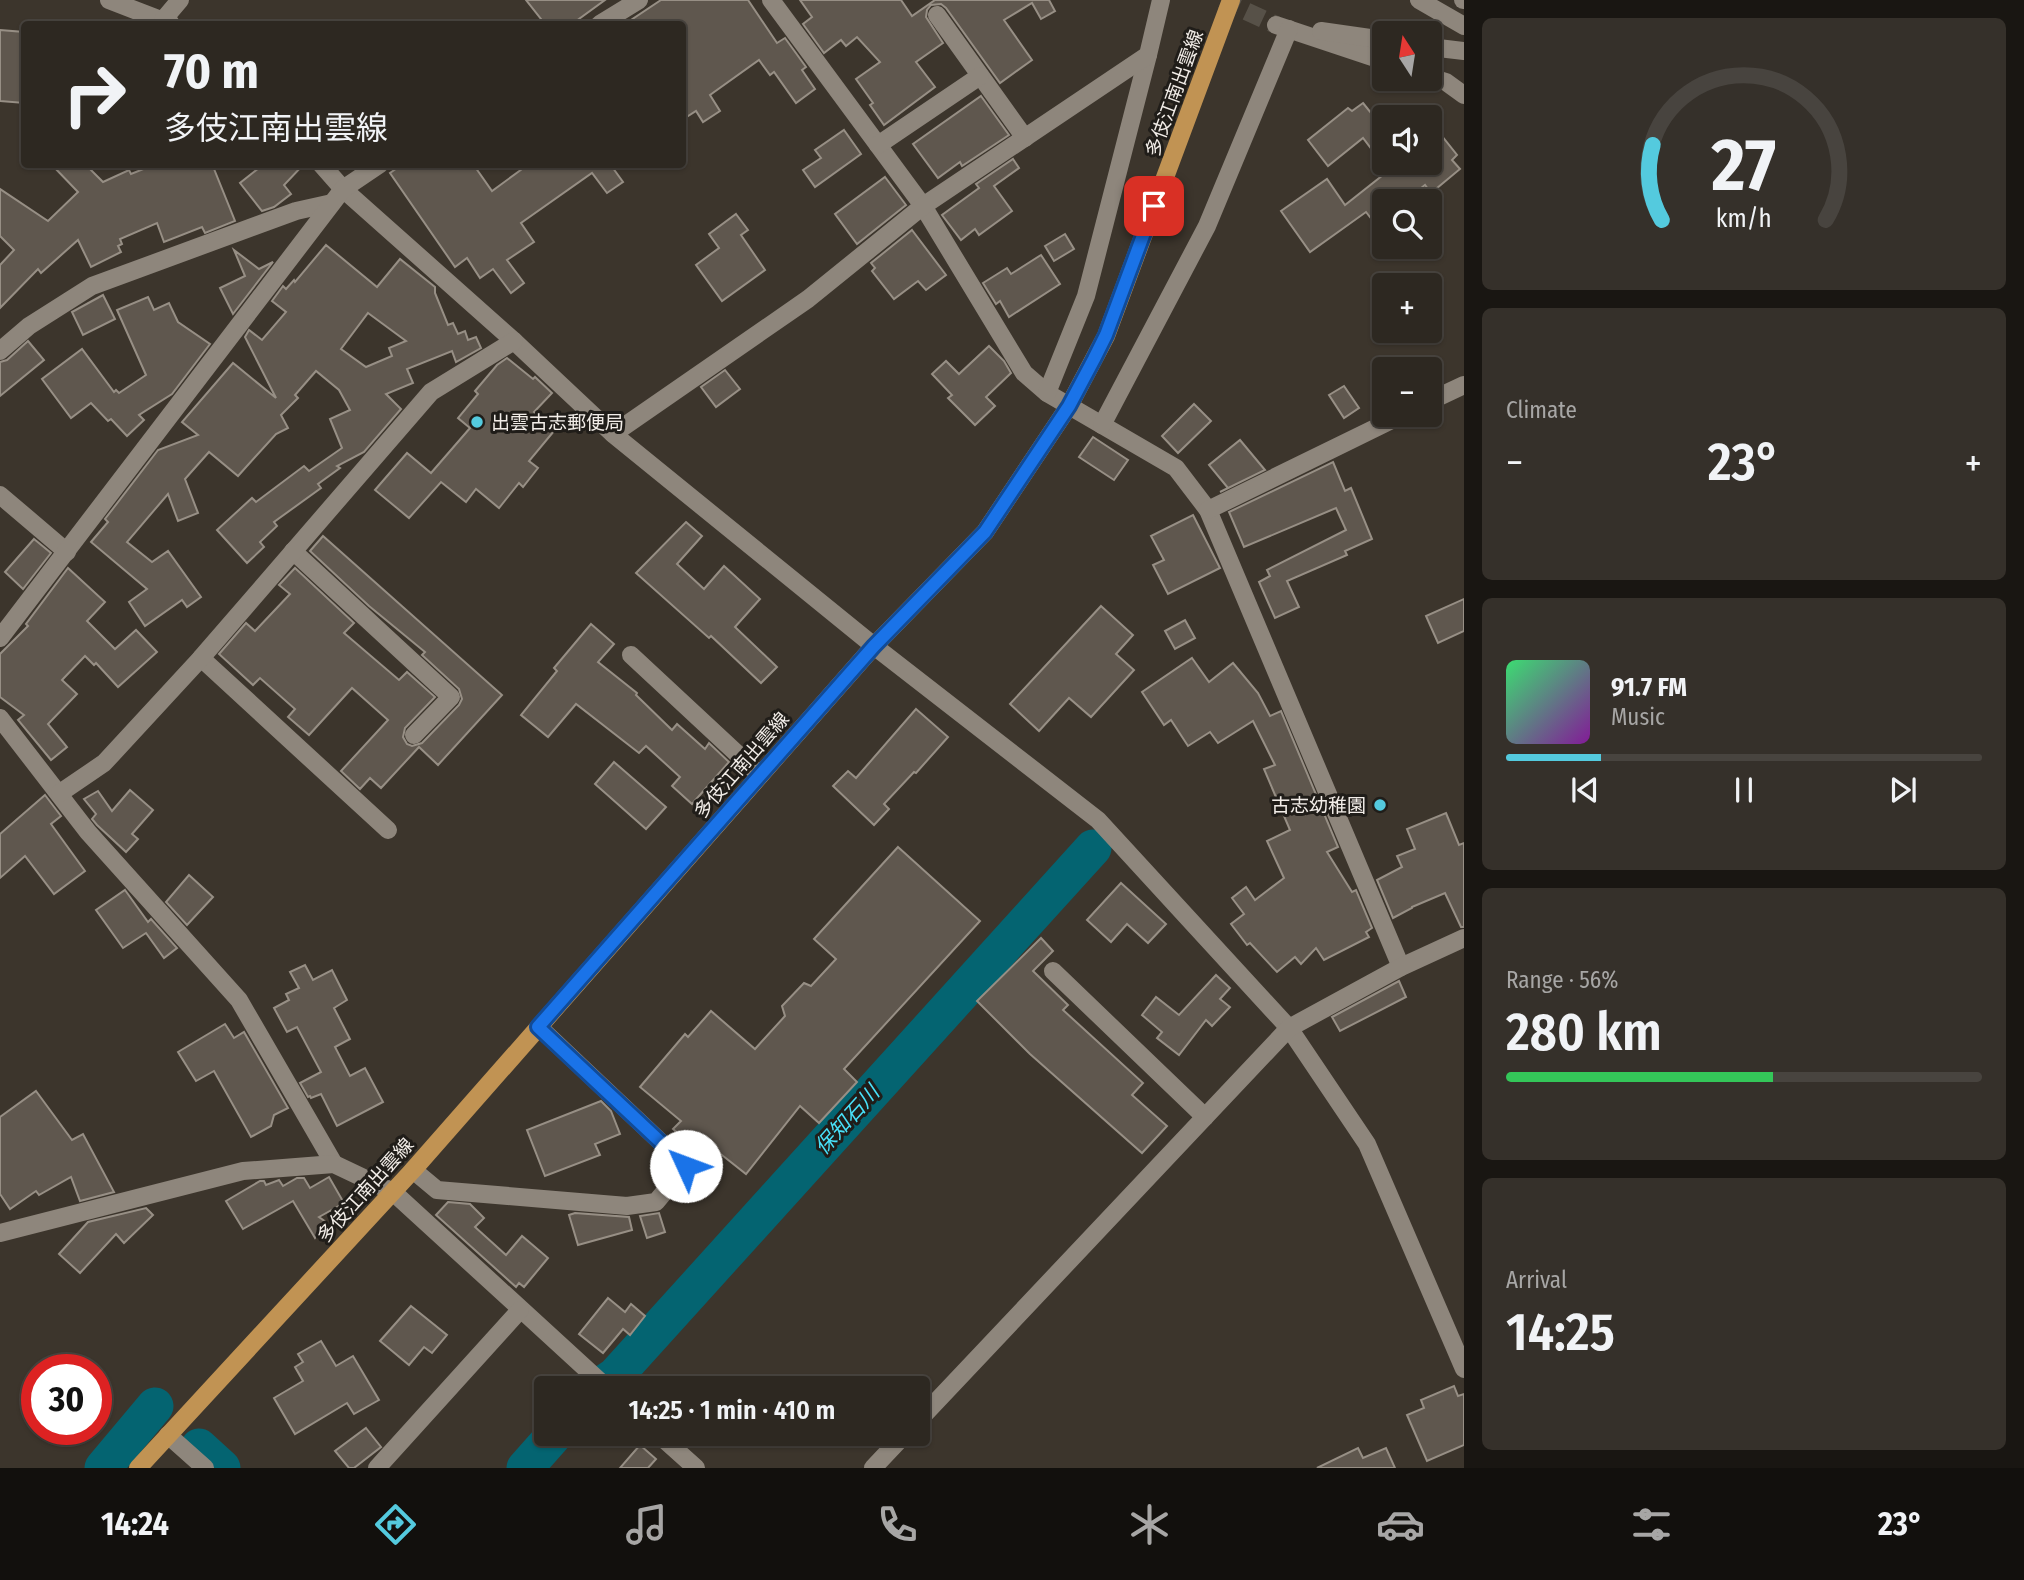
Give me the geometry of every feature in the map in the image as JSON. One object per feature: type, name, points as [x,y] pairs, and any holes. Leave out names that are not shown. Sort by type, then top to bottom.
[{"type":"main road","name":"多伎江南出雲線","points":[[138,1468],[413,1170],[874,646],[985,532],[1069,406],[1106,335],[1231,0]]},
{"type":"street","points":[[109,0],[164,21]]},
{"type":"street","points":[[168,21],[180,0]]},
{"type":"street","points":[[605,21],[639,0]]},
{"type":"street","points":[[771,0],[923,206],[1024,373],[1047,393],[1177,468],[1208,510],[1401,967]]},
{"type":"street","points":[[1047,393],[1086,296],[1161,0]]},
{"type":"street","points":[[1419,0],[1464,26]]},
{"type":"street","points":[[937,15],[1025,138]]},
{"type":"street","points":[[1372,38],[1276,25],[1372,57]]},
{"type":"street","points":[[1102,425],[1207,226],[1289,29]]},
{"type":"street","points":[[1442,48],[1464,51]]},
{"type":"street","points":[[613,434],[808,299],[923,206],[1148,55]]},
{"type":"street","points":[[878,145],[980,76]]},
{"type":"street","points":[[1442,81],[1464,95]]},
{"type":"street","points":[[325,168],[343,188],[613,434],[874,646],[1098,820],[1289,1028],[1367,1144],[1464,1369]]},
{"type":"street","points":[[0,638],[343,188],[374,168]]},
{"type":"street","points":[[0,351],[29,326],[92,286],[296,211],[332,203]]},
{"type":"street","points":[[60,793],[104,763],[201,658],[431,392],[514,341]]},
{"type":"street","points":[[1442,395],[1464,384]]},
{"type":"street","points":[[1208,510],[1377,427]]},
{"type":"street","points":[[0,495],[67,552]]},
{"type":"street","points":[[293,551],[451,697],[414,735]]},
{"type":"street","points":[[631,655],[760,775]]},
{"type":"street","points":[[201,658],[388,830]]},
{"type":"street","points":[[0,718],[88,832],[239,1000],[334,1164]]},
{"type":"street","points":[[930,1408],[1289,1028],[1401,967],[1464,938]]},
{"type":"street","points":[[1054,971],[1205,1117]]},
{"type":"street","points":[[413,1170],[437,1191],[626,1206],[656,1202],[686,1166],[538,1027]]},
{"type":"street","points":[[0,1233],[243,1171],[334,1164],[393,1192],[594,1376]]},
{"type":"street","points":[[377,1468],[520,1310]]},
{"type":"street","points":[[168,1435],[205,1468]]},
{"type":"street","points":[[671,1446],[696,1468]]},
{"type":"street","points":[[873,1468],[894,1446]]},
{"type":"building","points":[[526,0],[605,0],[576,21],[543,21]]},
{"type":"building","points":[[661,0],[748,0],[777,43],[785,38],[806,67],[802,70],[815,89],[796,103],[774,72],[770,75],[759,60],[710,95],[720,111],[703,122],[696,111],[686,117],[686,21],[630,21]]},
{"type":"building","points":[[800,0],[901,0],[912,16],[935,0],[1049,0],[1055,11],[1041,19],[1032,3],[1004,20],[1032,60],[1000,83],[946,8],[941,4],[931,5],[926,17],[943,43],[916,62],[935,87],[884,125],[856,79],[880,62],[857,37],[846,46],[841,40],[824,53],[803,24],[812,17]]},
{"type":"building","points":[[0,30],[21,32],[21,103],[0,101]]},
{"type":"building","points":[[981,96],[1009,135],[962,166],[960,162],[938,178],[913,144]]},
{"type":"building","points":[[1363,103],[1372,114],[1372,150],[1363,138],[1328,166],[1308,140],[1348,108],[1352,111]]},
{"type":"building","points":[[844,130],[861,154],[815,187],[803,170],[821,158],[815,150]]},
{"type":"building","points":[[1442,136],[1457,155],[1452,160],[1460,169],[1436,189],[1428,189],[1425,185],[1420,189],[1372,189],[1372,220],[1366,212],[1310,252],[1281,211],[1327,179],[1345,205],[1383,175],[1442,175]]},
{"type":"building","points":[[1013,159],[1019,168],[994,186],[1012,211],[979,235],[975,229],[961,240],[942,215],[979,188],[976,184]]},
{"type":"building","points":[[55,168],[89,168],[103,182],[129,170],[131,174],[146,168],[214,168],[235,221],[205,233],[202,227],[164,242],[157,223],[120,239],[122,244],[118,246],[121,252],[91,267],[78,240],[41,273],[38,269],[0,308],[0,265],[14,250],[0,236],[0,189],[48,221],[78,192]]},
{"type":"building","points":[[259,168],[300,168],[284,185],[291,194],[274,207],[262,211],[240,183]]},
{"type":"building","points":[[397,168],[476,168],[492,191],[524,168],[613,168],[623,182],[607,193],[592,173],[521,223],[534,242],[507,260],[524,283],[511,293],[493,269],[480,278],[467,258],[455,267],[390,173]]},
{"type":"building","points":[[885,177],[906,205],[857,244],[835,214]]},
{"type":"building","points":[[736,214],[748,230],[741,235],[765,270],[722,301],[696,265],[719,248],[709,234]]},
{"type":"building","points":[[912,230],[946,275],[926,290],[918,281],[894,299],[872,271],[875,268],[871,263]]},
{"type":"building","points":[[1065,234],[1074,249],[1054,261],[1045,246]]},
{"type":"building","points":[[326,245],[377,287],[400,259],[435,287],[448,325],[453,323],[458,334],[465,331],[468,340],[476,337],[481,348],[456,362],[452,351],[407,369],[413,383],[386,394],[401,409],[364,452],[337,466],[340,468],[318,484],[321,488],[274,522],[277,526],[260,542],[264,547],[247,563],[217,530],[252,498],[256,502],[304,466],[309,471],[342,448],[330,419],[350,410],[339,390],[316,371],[295,395],[298,398],[281,415],[288,428],[276,434],[238,476],[209,452],[185,479],[198,513],[178,521],[168,494],[127,542],[152,562],[168,551],[201,597],[187,607],[182,600],[145,626],[129,602],[147,589],[91,542],[108,522],[105,519],[158,450],[198,435],[182,422],[233,363],[276,398],[245,337],[249,330],[262,340],[286,312],[272,301],[283,286],[286,289],[294,280],[295,282]],"holes":[[[368,313],[406,341],[389,348],[392,356],[366,367],[341,349]]]},
{"type":"building","points":[[234,250],[259,269],[273,262],[233,314],[220,288],[245,276]]},
{"type":"building","points":[[1041,255],[1060,284],[1009,317],[1000,301],[996,304],[983,283],[1007,268],[1011,274]]},
{"type":"building","points":[[103,295],[115,319],[83,335],[72,312]]},
{"type":"building","points":[[148,297],[154,310],[169,303],[178,322],[210,344],[172,394],[139,415],[144,420],[127,436],[91,403],[71,418],[42,379],[82,349],[114,392],[116,390],[119,393],[146,375],[117,310]]},
{"type":"building","points":[[28,341],[44,360],[0,396],[0,362],[7,360]]},
{"type":"building","points":[[989,346],[1004,361],[1011,373],[986,397],[995,406],[975,425],[948,398],[952,395],[932,374],[946,361],[959,374]]},
{"type":"building","points":[[507,358],[533,379],[535,377],[552,393],[534,412],[554,431],[529,461],[538,468],[523,487],[519,483],[499,508],[476,489],[466,502],[441,482],[409,518],[375,490],[407,453],[431,473],[470,428],[458,418],[478,394],[475,391],[497,365]]},
{"type":"building","points":[[725,370],[740,389],[716,407],[701,387]]},
{"type":"building","points":[[1344,386],[1359,408],[1344,418],[1329,395]]},
{"type":"building","points":[[1194,404],[1211,421],[1178,453],[1162,436]]},
{"type":"building","points":[[1093,437],[1128,460],[1114,480],[1079,457]]},
{"type":"building","points":[[1240,440],[1265,470],[1220,492],[1228,488],[1209,465]]},
{"type":"building","points":[[1333,462],[1345,491],[1351,488],[1372,539],[1345,551],[1347,555],[1287,581],[1299,607],[1275,618],[1259,582],[1270,576],[1267,570],[1346,530],[1336,508],[1244,547],[1229,512]]},
{"type":"building","points":[[1193,515],[1220,568],[1168,594],[1153,565],[1164,560],[1151,536]]},
{"type":"building","points":[[686,522],[702,536],[677,564],[704,589],[724,566],[760,599],[735,627],[777,667],[761,683],[711,636],[709,638],[636,573]]},
{"type":"building","points":[[323,536],[502,695],[438,765],[419,747],[381,788],[370,778],[360,789],[341,771],[388,720],[352,688],[309,735],[288,717],[295,709],[260,678],[253,685],[219,654],[246,623],[255,631],[290,594],[279,585],[295,568],[354,623],[344,633],[399,680],[407,672],[435,697],[405,728],[403,737],[407,744],[412,746],[422,743],[459,705],[462,699],[459,689],[422,655],[425,652],[369,606],[310,551]]},
{"type":"building","points":[[34,539],[51,553],[23,589],[5,572]]},
{"type":"building","points":[[68,568],[105,602],[87,621],[115,649],[136,630],[157,652],[118,687],[96,663],[94,665],[85,656],[62,680],[77,694],[48,724],[67,747],[51,760],[18,720],[24,715],[0,697],[0,654],[28,626],[26,624]]},
{"type":"building","points":[[1464,599],[1464,631],[1438,643],[1426,616]]},
{"type":"building","points":[[1101,606],[1133,635],[1116,654],[1134,670],[1091,717],[1069,698],[1039,731],[1010,704]]},
{"type":"building","points":[[1185,620],[1195,638],[1175,649],[1165,631]]},
{"type":"building","points":[[591,624],[614,644],[598,662],[637,693],[636,695],[672,730],[677,724],[705,749],[709,743],[729,762],[692,804],[672,786],[680,777],[646,746],[639,753],[576,704],[548,737],[521,715],[557,671],[554,668]]},
{"type":"building","points":[[1192,658],[1209,682],[1233,663],[1258,693],[1270,716],[1281,711],[1338,847],[1327,852],[1352,892],[1356,890],[1372,928],[1366,932],[1369,937],[1324,960],[1316,948],[1301,964],[1295,957],[1277,972],[1250,943],[1247,945],[1231,924],[1244,914],[1232,898],[1246,887],[1255,900],[1284,878],[1267,841],[1290,830],[1264,769],[1275,765],[1253,721],[1218,743],[1210,732],[1188,746],[1171,720],[1164,725],[1142,692]]},
{"type":"building","points":[[916,709],[948,737],[884,804],[889,809],[874,825],[833,786],[848,771],[856,778]]},
{"type":"building","points":[[614,762],[666,807],[646,829],[595,784]]},
{"type":"building","points":[[130,790],[153,810],[132,834],[138,839],[126,852],[92,819],[96,814],[84,799],[98,791],[112,811]]},
{"type":"building","points":[[45,795],[61,816],[51,824],[85,871],[54,894],[25,856],[0,878],[0,834]]},
{"type":"building","points":[[1446,813],[1459,845],[1464,843],[1464,927],[1461,927],[1445,893],[1393,918],[1377,880],[1402,867],[1397,856],[1415,849],[1407,829]]},
{"type":"building","points":[[898,847],[980,921],[844,1069],[857,1082],[819,1123],[800,1106],[746,1174],[708,1144],[700,1153],[673,1129],[681,1121],[640,1087],[685,1034],[688,1037],[711,1011],[755,1049],[785,1016],[782,1006],[804,983],[811,986],[836,959],[814,939]]},
{"type":"building","points":[[189,875],[213,897],[187,925],[166,902]]},
{"type":"building","points":[[1121,883],[1166,924],[1148,943],[1127,924],[1111,942],[1087,920]]},
{"type":"building","points":[[125,890],[148,922],[151,919],[177,948],[164,958],[146,933],[123,948],[96,910]]},
{"type":"building","points":[[1041,938],[1053,951],[1033,971],[1068,1005],[1063,1010],[1143,1083],[1132,1095],[1167,1126],[1142,1153],[1030,1054],[977,1001]]},
{"type":"building","points":[[305,965],[313,980],[332,970],[347,1000],[334,1008],[350,1039],[335,1047],[350,1076],[365,1068],[383,1102],[337,1126],[321,1094],[308,1097],[300,1083],[321,1072],[297,1027],[287,1032],[274,1008],[289,1000],[286,994],[299,988],[290,972]]},
{"type":"building","points":[[1216,975],[1230,988],[1220,999],[1230,1007],[1212,1026],[1206,1020],[1179,1055],[1157,1038],[1162,1032],[1142,1015],[1156,997],[1179,1015]]},
{"type":"building","points":[[1399,981],[1406,997],[1340,1031],[1332,1017]]},
{"type":"building","points":[[225,1024],[234,1038],[244,1032],[288,1108],[274,1115],[271,1126],[251,1137],[214,1071],[196,1081],[178,1052]]},
{"type":"building","points":[[36,1091],[72,1140],[83,1134],[114,1192],[80,1201],[71,1177],[39,1195],[36,1191],[10,1209],[0,1194],[0,1117]]},
{"type":"building","points":[[601,1101],[611,1111],[620,1134],[595,1144],[600,1155],[545,1176],[527,1130]]},
{"type":"building","points":[[329,1177],[344,1203],[319,1217],[326,1222],[315,1238],[293,1201],[243,1229],[226,1201],[260,1181],[264,1181],[266,1185],[279,1180],[283,1186],[297,1178],[304,1178],[310,1188]]},
{"type":"building","points":[[448,1202],[470,1204],[484,1218],[475,1227],[506,1255],[522,1236],[548,1258],[524,1287],[519,1283],[516,1287],[436,1215]]},
{"type":"building","points":[[146,1208],[153,1215],[124,1243],[116,1234],[80,1273],[59,1254],[88,1222]]},
{"type":"building","points":[[575,1213],[629,1217],[632,1230],[578,1245],[569,1215]]},
{"type":"building","points":[[659,1213],[665,1232],[647,1238],[640,1216]]},
{"type":"building","points":[[608,1298],[625,1312],[631,1304],[645,1316],[630,1335],[623,1329],[603,1353],[579,1334]]},
{"type":"building","points":[[411,1306],[447,1335],[432,1353],[424,1347],[409,1365],[380,1341]]},
{"type":"building","points":[[321,1341],[336,1366],[353,1356],[379,1400],[354,1414],[347,1403],[295,1434],[274,1398],[303,1381],[295,1367],[303,1362],[298,1354]]},
{"type":"building","points":[[1454,1386],[1458,1396],[1464,1394],[1464,1445],[1427,1461],[1407,1415],[1424,1408],[1421,1400]]},
{"type":"building","points":[[366,1428],[381,1447],[354,1468],[349,1468],[335,1451]]},
{"type":"building","points":[[639,1446],[656,1459],[648,1468],[620,1468]]},
{"type":"building","points":[[1358,1448],[1363,1458],[1386,1448],[1395,1468],[1317,1468]]},
{"type":"waterway","name":"保知石川","points":[[615,1376],[1093,848]]},
{"type":"waterway","name":"保知石川","points":[[103,1468],[155,1406]]},
{"type":"waterway","name":"保知石川","points":[[525,1468],[544,1446]]},
{"type":"waterway","name":"保知石川","points":[[199,1447],[222,1468]]},
{"type":"tunnel","points":[[1222,0],[1276,25]]},
{"type":"place","name":"出雲古志郵便局","points":[[477,422]]},
{"type":"place","name":"古志幼稚園","points":[[1380,805]]},
{"type":"route","points":[[686,1166],[538,1027],[874,646],[985,532],[1069,406],[1094,359],[1106,335],[1154,206]]}]
